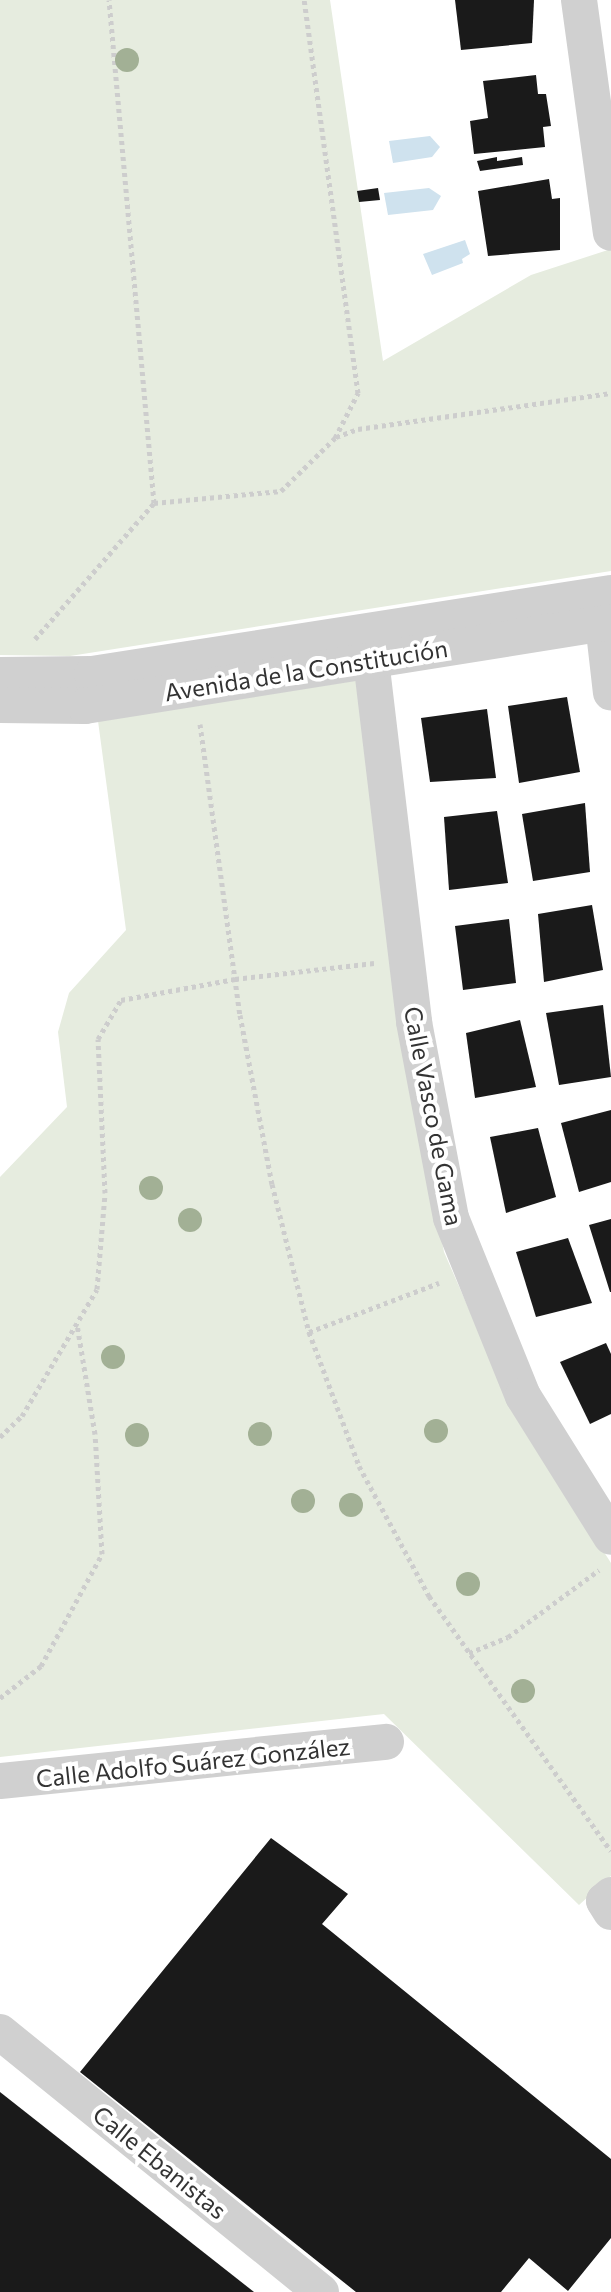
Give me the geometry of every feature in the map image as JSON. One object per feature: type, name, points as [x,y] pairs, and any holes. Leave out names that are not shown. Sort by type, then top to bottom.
[{"type":"street","points":[[579,0],[604,128],[611,233]]},
{"type":"street","points":[[608,613],[611,693]]},
{"type":"street","name":"Avenida de la Constitución","points":[[3,685],[608,613]]},
{"type":"street","name":"Avenida de la Constitución","points":[[3,685],[85,706],[371,660],[608,613]]},
{"type":"street","name":"Calle Vasco de Gama","points":[[371,660],[407,959],[451,1218],[469,1271],[523,1396],[611,1537]]},
{"type":"street","name":"Calle Adolfo Suárez González","points":[[0,1781],[386,1742]]},
{"type":"street","points":[[611,1895],[604,1901],[611,1912]]},
{"type":"street","name":"Calle Ebanistas","points":[[0,2032],[321,2292]]},
{"type":"path","points":[[3,685],[154,503],[109,0]]},
{"type":"path","points":[[154,503],[281,491],[335,438],[358,393],[304,0]]},
{"type":"path","points":[[335,438],[358,429],[611,393]]},
{"type":"path","points":[[195,688],[235,979],[272,1184],[309,1332],[359,1466],[429,1596],[611,1851]]},
{"type":"path","points":[[0,1437],[22,1416],[97,1289],[105,1193],[98,1039],[121,1000],[235,979],[407,959]]},
{"type":"path","points":[[309,1332],[469,1271]]},
{"type":"path","points":[[0,1698],[41,1666],[102,1554],[95,1434],[77,1323]]},
{"type":"path","points":[[469,1653],[508,1637],[611,1561]]},
{"type":"shaded area","points":[[0,0],[330,0],[383,361],[531,275],[611,249],[611,571],[70,656],[0,655]]},
{"type":"shaded area","points":[[359,680],[399,1017],[444,1252],[512,1408],[611,1563],[611,1876],[579,1905],[384,1714],[0,1757],[0,1177],[67,1107],[58,1032],[69,993],[126,930],[98,721]]},
{"type":"water","points":[[430,136],[440,147],[432,157],[393,163],[389,141]]},
{"type":"water","points":[[429,188],[441,196],[433,210],[388,215],[384,193]]},
{"type":"water","points":[[465,240],[470,254],[462,259],[463,263],[432,275],[423,254]]},
{"type":"building","points":[[455,0],[534,0],[532,43],[461,50]]},
{"type":"building","points":[[536,75],[538,94],[546,94],[551,126],[543,127],[545,147],[474,154],[470,121],[488,118],[483,81]]},
{"type":"building","points":[[497,157],[497,161],[522,157],[523,165],[480,171],[477,161]]},
{"type":"building","points":[[549,179],[552,199],[560,198],[560,250],[488,256],[478,191]]},
{"type":"building","points":[[378,188],[380,200],[359,202],[357,191]]},
{"type":"building","points":[[567,697],[580,772],[519,783],[508,706]]},
{"type":"building","points":[[487,709],[496,778],[430,782],[421,718]]},
{"type":"building","points":[[585,803],[590,872],[533,881],[522,814]]},
{"type":"building","points":[[497,811],[508,883],[449,890],[444,817]]},
{"type":"building","points":[[592,905],[603,970],[544,982],[538,914]]},
{"type":"building","points":[[509,919],[516,983],[463,990],[455,926]]},
{"type":"building","points":[[603,1005],[611,1077],[559,1085],[546,1013]]},
{"type":"building","points":[[520,1020],[536,1087],[475,1098],[466,1033]]},
{"type":"building","points":[[611,1110],[611,1182],[579,1192],[561,1123]]},
{"type":"building","points":[[538,1128],[556,1197],[506,1213],[490,1137]]},
{"type":"building","points":[[611,1219],[611,1292],[610,1292],[589,1225]]},
{"type":"building","points":[[568,1238],[592,1303],[536,1317],[516,1252]]},
{"type":"building","points":[[606,1343],[611,1354],[611,1414],[590,1424],[560,1362]]},
{"type":"building","points":[[271,1838],[348,1894],[322,1924],[611,2159],[611,2238],[568,2291],[529,2258],[501,2292],[356,2292],[80,2072]]},
{"type":"building","points":[[0,2092],[254,2292],[0,2292]]}]
